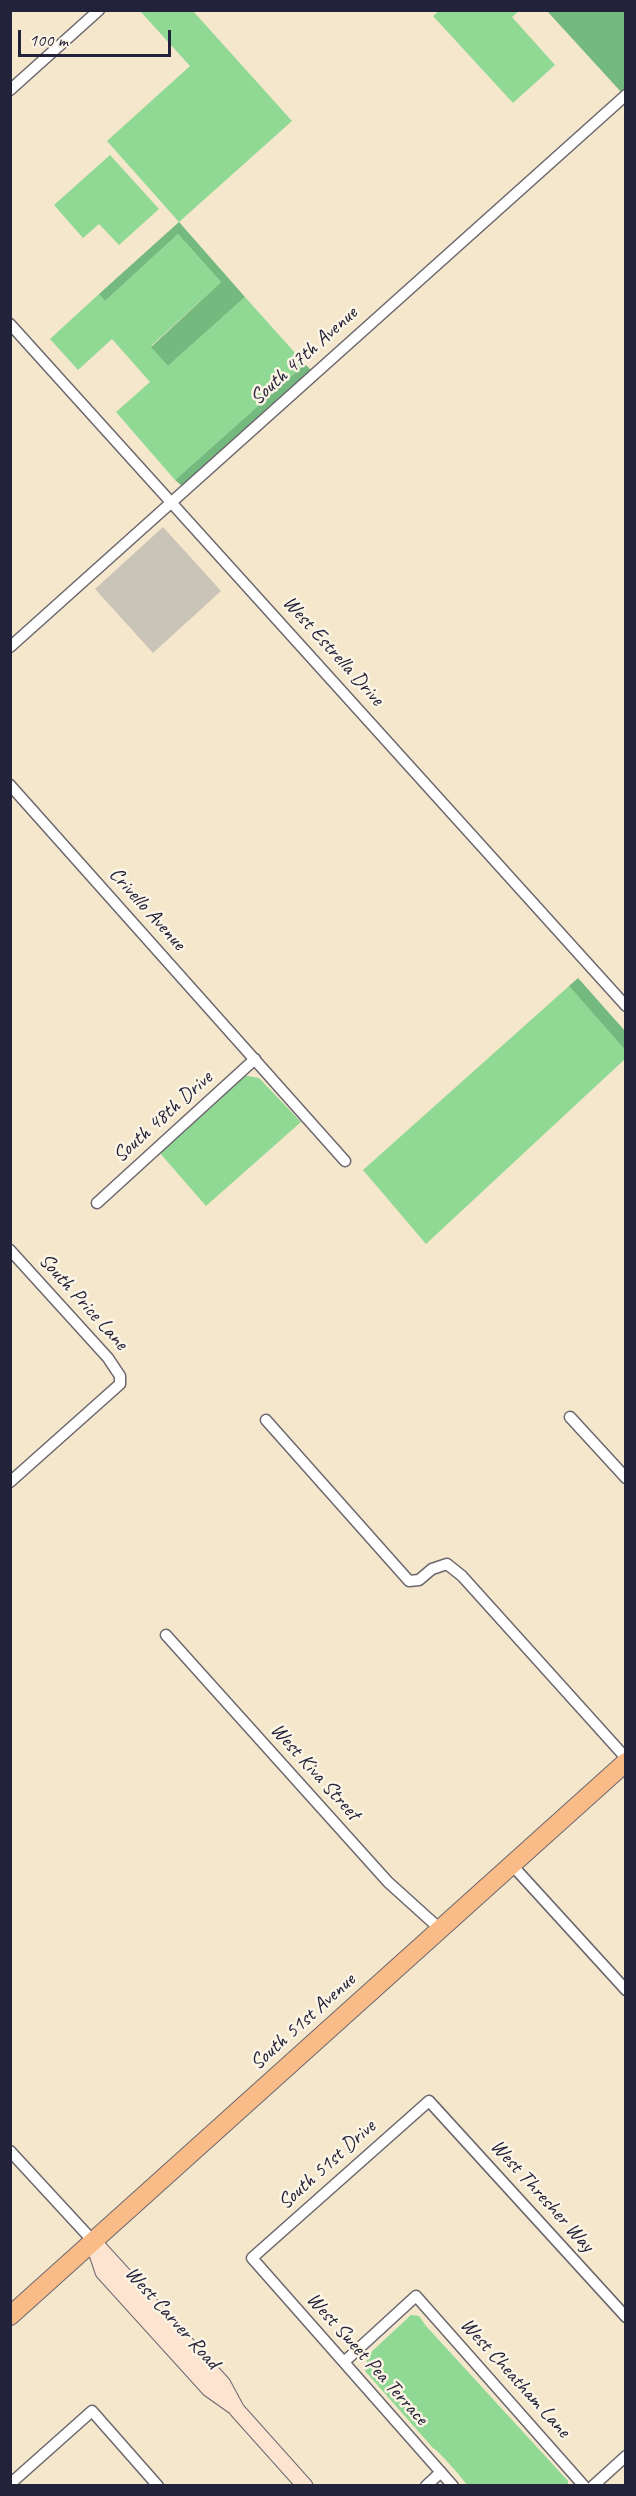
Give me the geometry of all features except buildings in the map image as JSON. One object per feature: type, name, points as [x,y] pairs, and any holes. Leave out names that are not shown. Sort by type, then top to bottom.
[{"type":"main road","name":"South 51st Avenue","points":[[10,2316],[626,1760]]},
{"type":"street","points":[[10,90],[99,10]]},
{"type":"street","name":"South 47th Avenue","points":[[10,646],[626,95]]},
{"type":"street","name":"West Estrella Drive","points":[[10,324],[626,1006]]},
{"type":"street","name":"Crivello Avenue","points":[[10,785],[345,1161]]},
{"type":"street","name":"South 48th Drive","points":[[97,1203],[255,1059]]},
{"type":"street","name":"South Price Lane","points":[[10,1250],[116,1368],[120,1384],[10,1482]]},
{"type":"street","points":[[570,1417],[626,1478]]},
{"type":"street","points":[[266,1420],[409,1581],[419,1580],[432,1569],[447,1564],[462,1576],[626,1760]]},
{"type":"street","name":"West Kiva Street","points":[[166,1635],[388,1882],[440,1929]]},
{"type":"street","points":[[512,1865],[626,1990]]},
{"type":"street","name":"South 51st Drive","points":[[252,2258],[429,2101]]},
{"type":"street","name":"West Thresher Way","points":[[429,2101],[626,2317]]},
{"type":"street","name":"West Carver Road","points":[[10,2151],[223,2384],[237,2410],[305,2486]]},
{"type":"street","name":"West Sweet Pea Terrace","points":[[252,2258],[453,2486]]},
{"type":"street","name":"West Cheatham Lane","points":[[344,2362],[416,2296],[584,2486]]},
{"type":"street","points":[[10,2484],[92,2411],[158,2486]]},
{"type":"street","points":[[593,2486],[626,2456]]},
{"type":"street","points":[[426,2486],[441,2472]]},
{"type":"shaded area","points":[[163,527],[221,591],[153,653],[95,589]]},
{"type":"green space","points":[[140,11],[193,11],[292,121],[179,222],[107,141],[190,66]]},
{"type":"green space","points":[[439,11],[519,11],[512,17],[555,65],[513,103],[433,16]]},
{"type":"green space","points":[[547,11],[625,11],[626,89],[622,93]]},
{"type":"green space","points":[[110,155],[159,209],[119,245],[99,224],[83,238],[54,205]]},
{"type":"green space","points":[[179,222],[245,297],[168,366],[151,347],[221,282],[178,234],[105,301],[99,294]]},
{"type":"green space","points":[[178,234],[221,282],[151,346],[168,366],[245,297],[305,364],[175,480],[116,412],[150,382],[112,339],[78,370],[50,339],[99,294],[105,301]]},
{"type":"green space","points":[[305,364],[313,372],[182,486],[175,480]]},
{"type":"green space","points":[[578,978],[625,1031],[625,1050],[569,986]]},
{"type":"green space","points":[[569,986],[625,1050],[625,1059],[426,1244],[363,1170]]},
{"type":"green space","points":[[242,1075],[259,1078],[301,1122],[206,1206],[159,1152]]},
{"type":"green space","points":[[411,2315],[419,2316],[568,2481],[568,2485],[467,2485],[365,2371],[368,2355]]}]
